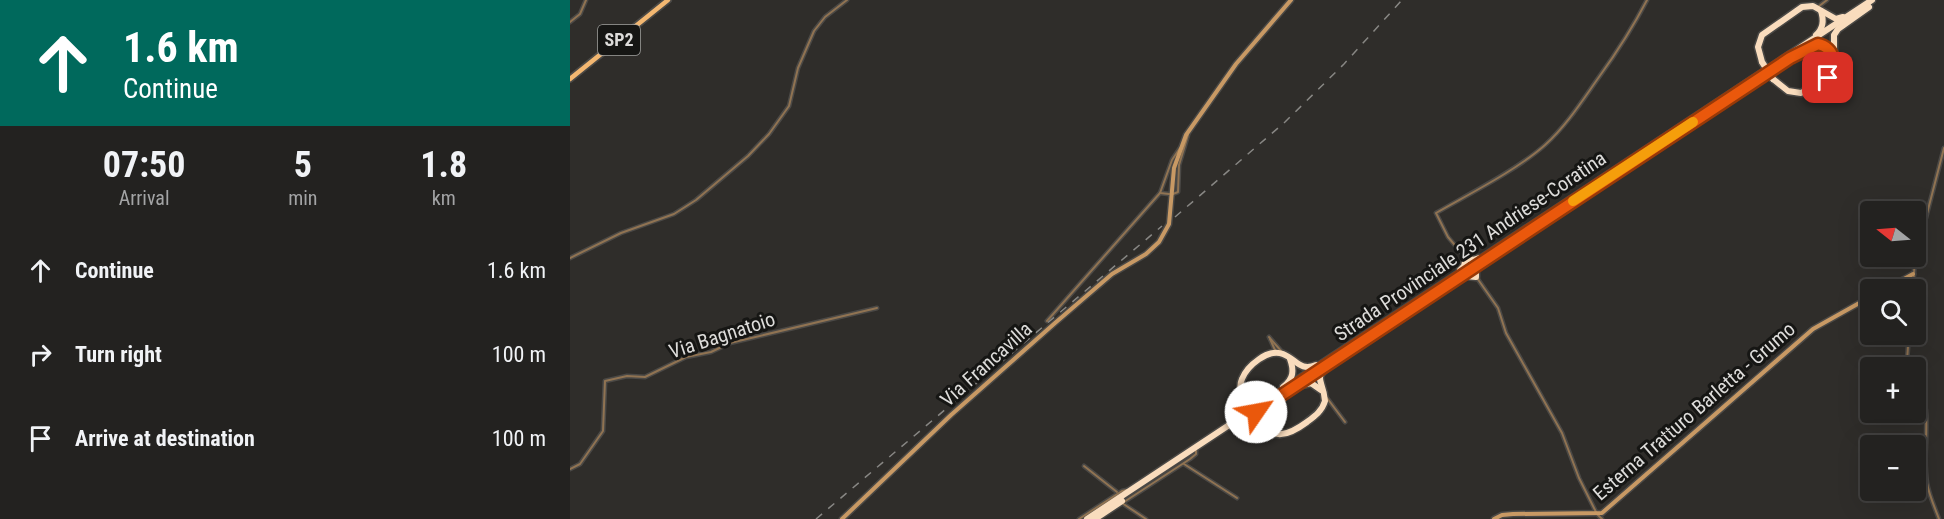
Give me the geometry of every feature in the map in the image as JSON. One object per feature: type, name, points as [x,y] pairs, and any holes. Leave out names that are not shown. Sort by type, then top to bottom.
[{"type":"highway","name":"Strada Provinciale 231 Andriese-Coratina","points":[[1097,519],[1500,250],[1525,229],[1870,3],[1879,0]]},
{"type":"highway","points":[[1870,3],[1836,32],[1833,39],[1834,67],[1828,78],[1801,93],[1788,91],[1777,84],[1762,62],[1758,47],[1766,31],[1802,7],[1813,6],[1839,19],[1870,3]]},
{"type":"highway","points":[[1789,57],[1819,32],[1823,21],[1819,9]]},
{"type":"highway","points":[[1789,57],[1818,44],[1827,48],[1833,56]]},
{"type":"highway","points":[[1427,295],[1463,268],[1466,258],[1476,260],[1494,248],[1500,250]]},
{"type":"highway","points":[[1438,292],[1466,276],[1476,277],[1476,269],[1500,250]]},
{"type":"highway","name":"Strada Provinciale 231 Andriese-Coratina","points":[[1087,519],[1427,295],[1500,250]]},
{"type":"highway","points":[[1322,364],[1308,368],[1300,367],[1283,355],[1266,356],[1251,366],[1242,378],[1240,390],[1257,420],[1272,433],[1288,434],[1308,421],[1327,403]]},
{"type":"highway","points":[[1265,402],[1291,379],[1293,369],[1283,355]]},
{"type":"highway","points":[[1327,403],[1320,386],[1321,375],[1324,369],[1335,360]]},
{"type":"highway","points":[[1297,386],[1311,383],[1327,403]]},
{"type":"main road","name":"SP2","points":[[570,80],[668,0]]},
{"type":"street","points":[[570,22],[580,14],[586,0]]},
{"type":"street","points":[[570,258],[621,233],[675,214],[696,200],[748,156],[769,134],[789,106],[798,68],[814,31],[825,17],[847,0]]},
{"type":"street","points":[[1047,321],[1160,193],[1188,131],[1236,64],[1291,0]]},
{"type":"street","points":[[1466,258],[1448,237],[1436,213],[1545,145],[1574,114],[1614,58],[1647,0]]},
{"type":"street","points":[[1819,9],[1827,0]]},
{"type":"street","points":[[1173,194],[1178,192],[1179,165],[1188,131]]},
{"type":"street","points":[[1926,217],[1944,148]]},
{"type":"street","name":"Via Francavilla","points":[[842,519],[951,415],[1121,268],[1146,254],[1159,242],[1169,224],[1174,160]]},
{"type":"street","points":[[1160,193],[1169,194]]},
{"type":"street","points":[[1913,279],[1914,267]]},
{"type":"street","points":[[1903,279],[1913,273]]},
{"type":"street","points":[[1476,277],[1498,308],[1506,333],[1562,433],[1579,478],[1597,514],[1602,519]]},
{"type":"street","name":"Esterna Tratturo Barletta - Grumo","points":[[1494,519],[1502,515],[1513,514],[1597,514],[1611,508],[1813,328],[1860,302]]},
{"type":"street","name":"Via Bagnatoio","points":[[570,469],[580,464],[603,431],[605,381],[627,376],[645,377],[686,357],[711,352],[730,343],[877,308]]},
{"type":"street","points":[[1273,344],[1283,355]]},
{"type":"street","points":[[1273,344],[1283,355]]},
{"type":"street","points":[[1266,356],[1273,344]]},
{"type":"street","points":[[1327,403],[1345,422]]},
{"type":"street","points":[[1926,412],[1928,421],[1927,485],[1939,519]]},
{"type":"street","points":[[1097,519],[1184,464],[1195,455],[1196,451]]},
{"type":"street","points":[[1184,464],[1237,498]]},
{"type":"street","points":[[1084,466],[1118,493]]},
{"type":"street","points":[[1079,519],[1118,493],[1133,489]]},
{"type":"street","points":[[1122,503],[1146,519]]},
{"type":"railway","points":[[1175,217],[1285,122],[1344,64],[1402,0]]},
{"type":"railway","points":[[816,519],[1162,226]]},
{"type":"slow traffic","points":[[1573,201],[1693,122]]},
{"type":"route","points":[[1256,412],[1790,58],[1798,56],[1815,45],[1824,45],[1834,60],[1832,74],[1828,78]]}]
